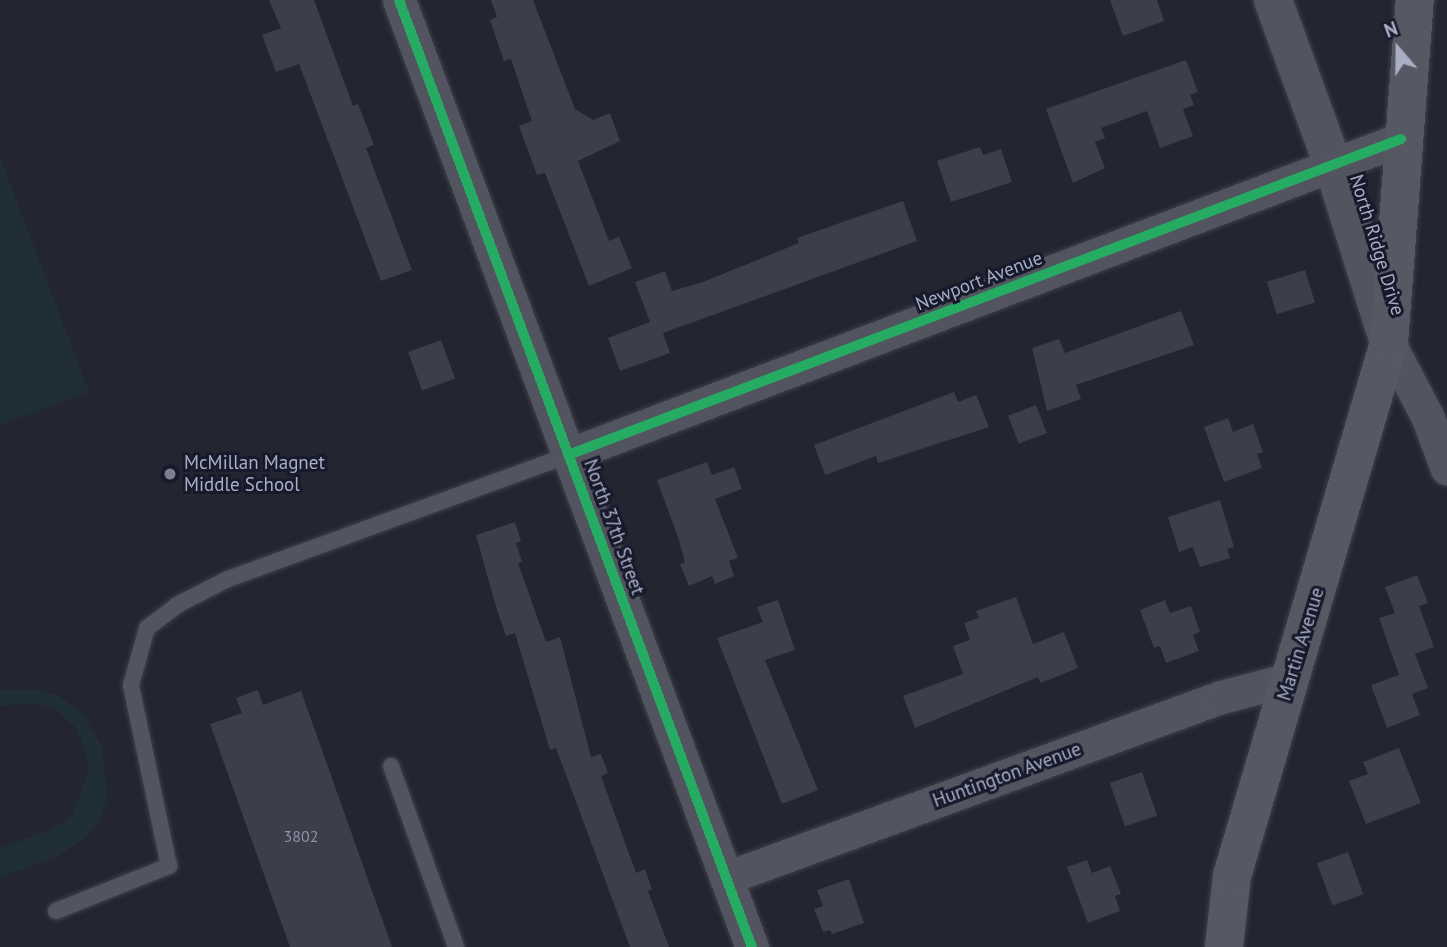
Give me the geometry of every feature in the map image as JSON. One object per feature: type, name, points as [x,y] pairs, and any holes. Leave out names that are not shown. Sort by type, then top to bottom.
[{"type":"main road","points":[[1401,139],[1415,0]]},
{"type":"main road","name":"Martin Avenue","points":[[1224,947],[1233,876],[1389,343],[1401,139]]},
{"type":"street","name":"North 37th Street","points":[[399,0],[752,947]]},
{"type":"street","name":"North Ridge Drive","points":[[1272,0],[1333,165],[1389,343]]},
{"type":"street","name":"Newport Avenue","points":[[568,455],[1401,139]]},
{"type":"street","points":[[1389,343],[1428,418],[1447,469]]},
{"type":"street","name":"Huntington Avenue","points":[[726,877],[1221,697],[1290,679]]},
{"type":"lane","points":[[56,911],[169,866],[131,685],[147,628],[177,605],[228,579],[568,455]]},
{"type":"lane","points":[[391,766],[456,947]]},
{"type":"shaded area","points":[[0,157],[89,392],[0,425]]},
{"type":"shaded area","points":[[32,689],[59,696],[83,714],[102,747],[107,798],[99,821],[84,839],[54,858],[0,877],[0,848],[49,830],[71,817],[88,775],[87,754],[76,728],[58,711],[36,703],[0,706],[0,690]]},
{"type":"building","points":[[269,0],[314,0],[353,106],[358,104],[374,145],[366,148],[412,270],[381,281],[299,64],[276,72],[262,35],[281,28]]},
{"type":"building","points":[[491,0],[533,0],[575,109],[593,120],[610,113],[620,141],[578,161],[609,241],[619,237],[632,268],[589,286],[545,173],[537,175],[519,126],[532,121],[511,59],[504,61],[490,20],[497,17]]},
{"type":"building","points":[[1110,0],[1157,0],[1164,21],[1123,36]]},
{"type":"building","points":[[1186,60],[1198,92],[1190,95],[1194,105],[1183,109],[1193,136],[1160,148],[1147,111],[1101,128],[1105,138],[1095,142],[1105,168],[1073,183],[1046,109]]},
{"type":"building","points":[[980,147],[983,155],[1001,149],[1012,182],[951,202],[937,161]]},
{"type":"building","points":[[903,201],[917,241],[663,333],[670,353],[620,371],[608,338],[650,322],[635,282],[665,271],[672,291],[703,282],[799,243],[797,238]]},
{"type":"building","points":[[1305,270],[1315,303],[1277,314],[1267,282]]},
{"type":"building","points":[[1181,311],[1194,345],[1076,385],[1081,399],[1047,411],[1032,348],[1059,339],[1065,353]]},
{"type":"building","points":[[441,340],[455,379],[422,390],[408,352]]},
{"type":"building","points":[[954,392],[958,402],[976,395],[989,427],[878,463],[876,456],[825,475],[814,445]]},
{"type":"building","points":[[1036,405],[1047,433],[1019,444],[1008,416]]},
{"type":"building","points":[[1228,418],[1233,432],[1253,424],[1263,452],[1257,454],[1262,468],[1224,482],[1204,427]]},
{"type":"building","points":[[707,462],[712,475],[734,467],[742,489],[715,499],[738,558],[729,561],[734,576],[715,584],[712,576],[689,586],[680,564],[685,562],[678,537],[657,480]]},
{"type":"building","points":[[1220,500],[1234,547],[1227,549],[1230,558],[1200,567],[1193,547],[1179,552],[1168,517]]},
{"type":"building","points":[[515,522],[521,541],[516,543],[522,562],[518,563],[546,642],[560,637],[591,757],[601,754],[608,773],[601,776],[636,873],[645,869],[652,889],[648,891],[669,947],[630,947],[556,748],[550,750],[515,633],[506,636],[476,535]]},
{"type":"building","points":[[1417,575],[1428,603],[1419,606],[1434,647],[1415,654],[1428,688],[1412,694],[1420,715],[1387,728],[1371,685],[1399,675],[1379,618],[1395,613],[1385,587]]},
{"type":"building","points":[[1016,597],[1033,644],[1064,632],[1078,668],[1041,683],[1038,677],[915,728],[903,696],[963,674],[953,646],[970,640],[964,623],[979,618],[976,611]]},
{"type":"building","points":[[778,600],[795,650],[765,660],[818,790],[782,804],[717,638],[763,622],[757,607]]},
{"type":"building","points":[[1165,600],[1170,613],[1191,606],[1200,632],[1193,635],[1199,651],[1166,663],[1160,646],[1154,648],[1140,610]]},
{"type":"building","points":[[258,690],[263,705],[301,691],[392,947],[290,947],[210,724],[242,713],[236,698]]},
{"type":"building","points":[[1399,748],[1421,803],[1366,824],[1349,781],[1368,774],[1363,762]]},
{"type":"building","points":[[1142,772],[1157,815],[1125,827],[1110,783]]},
{"type":"building","points":[[1348,852],[1363,894],[1332,906],[1317,863]]},
{"type":"building","points":[[1087,860],[1092,873],[1110,866],[1121,894],[1115,896],[1120,911],[1088,923],[1067,867]]},
{"type":"building","points":[[849,879],[864,923],[832,934],[830,930],[823,932],[814,909],[823,906],[817,890]]},
{"type":"cycle path","points":[[399,0],[752,947]]},
{"type":"cycle path","points":[[568,455],[1401,139]]},
{"type":"place","name":"McMillan Magnet Middle School","points":[[170,474]]}]
